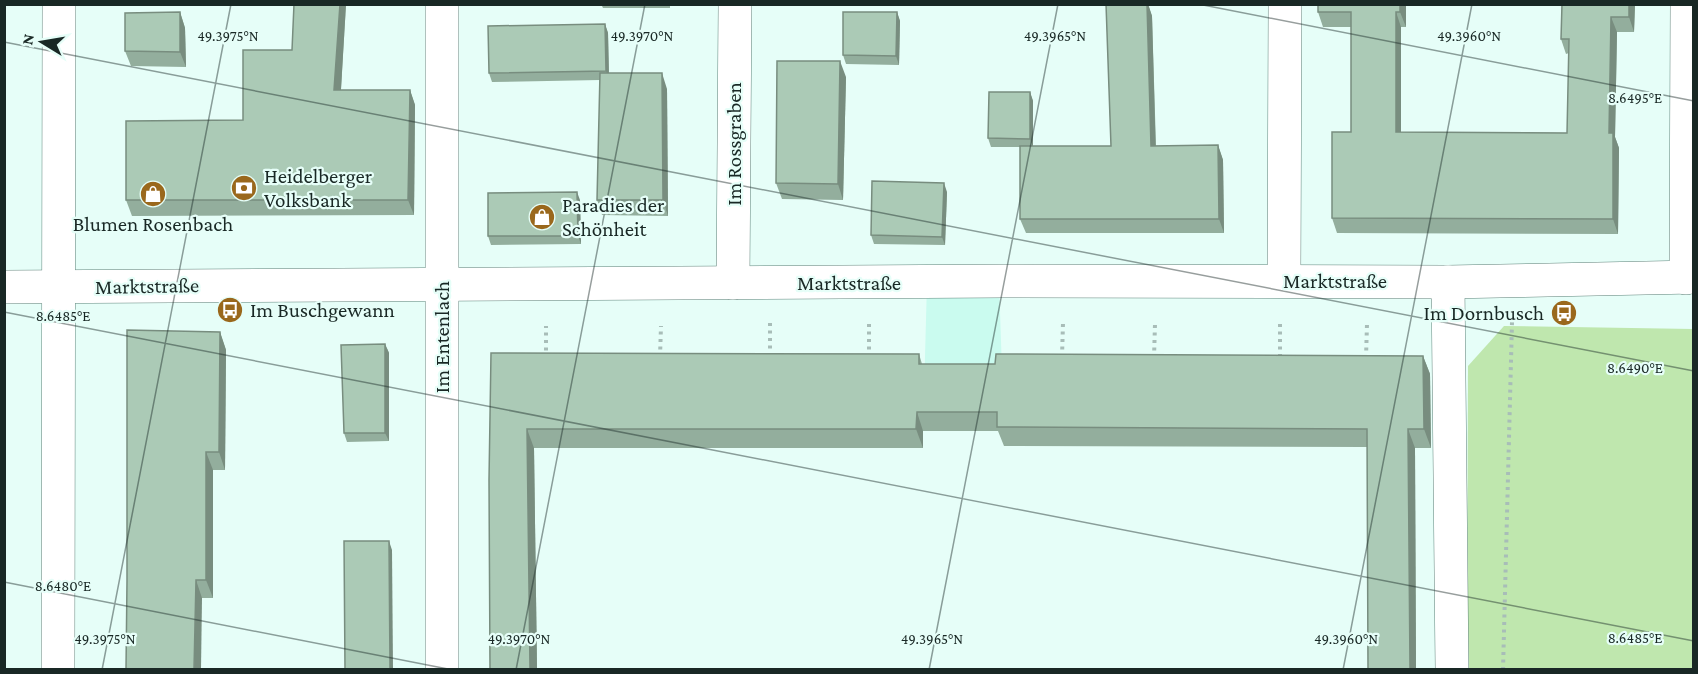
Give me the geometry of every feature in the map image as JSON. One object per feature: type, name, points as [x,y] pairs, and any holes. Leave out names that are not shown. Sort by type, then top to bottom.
[{"type":"street","points":[[58,669],[59,4]]},
{"type":"street","name":"Im Entenlach","points":[[442,4],[442,669]]},
{"type":"street","name":"Im Rossgraben","points":[[733,283],[735,4]]},
{"type":"street","points":[[1282,281],[1285,4]]},
{"type":"street","points":[[1687,4],[1690,278]]},
{"type":"street","name":"Marktstraße","points":[[4,287],[442,283],[1448,282],[1690,278]]},
{"type":"street","points":[[1448,282],[1452,669]]},
{"type":"path","points":[[1503,669],[1514,280]]},
{"type":"path","points":[[1062,362],[1064,281]]},
{"type":"path","points":[[1154,362],[1155,281]]},
{"type":"path","points":[[1280,362],[1282,281]]},
{"type":"path","points":[[1366,363],[1367,281]]},
{"type":"path","points":[[869,362],[870,283]]},
{"type":"path","points":[[769,284],[770,362]]},
{"type":"shaded area","points":[[999,281],[1004,431],[923,431],[927,282]]},
{"type":"green space","points":[[1504,326],[1693,329],[1693,669],[1467,670],[1468,366]]},
{"type":"building","points":[[294,4],[340,4],[334,90],[410,90],[408,200],[126,200],[126,121],[243,120],[243,50],[292,50]]},
{"type":"building","points":[[1106,4],[1147,4],[1151,146],[1218,145],[1219,219],[1020,219],[1020,146],[1111,146]]},
{"type":"building","points":[[1318,4],[1400,4],[1400,12],[1396,12],[1396,132],[1567,133],[1569,39],[1561,39],[1562,4],[1629,4],[1629,17],[1611,17],[1609,133],[1613,133],[1613,219],[1332,218],[1332,132],[1351,132],[1351,12],[1318,12]]},
{"type":"building","points":[[180,12],[180,52],[125,51],[125,13]]},
{"type":"building","points":[[843,12],[897,12],[896,56],[843,55]]},
{"type":"building","points":[[605,24],[606,71],[489,73],[488,26]]},
{"type":"building","points":[[777,61],[840,61],[838,184],[776,183]]},
{"type":"building","points":[[600,73],[662,73],[663,200],[597,200]]},
{"type":"building","points":[[989,92],[1030,92],[1030,139],[988,138]]},
{"type":"building","points":[[872,181],[944,183],[942,237],[871,235]]},
{"type":"building","points":[[577,192],[578,236],[488,236],[488,193]]},
{"type":"building","points":[[127,330],[220,332],[219,452],[206,452],[206,580],[196,580],[194,669],[126,669]]},
{"type":"building","points":[[385,344],[385,433],[344,433],[341,345]]},
{"type":"building","points":[[491,353],[919,354],[919,364],[995,364],[996,354],[1423,356],[1424,429],[1408,429],[1410,669],[1368,669],[1367,429],[997,427],[997,412],[917,412],[916,429],[527,429],[530,669],[490,669]]},
{"type":"building","points":[[344,541],[389,541],[390,669],[345,669]]},
{"type":"place","name":"Heidelberger Volksbank","points":[[244,188]]},
{"type":"place","name":"Blumen Rosenbach","points":[[153,194]]},
{"type":"place","name":"Paradies der Schönheit","points":[[542,217]]},
{"type":"place","name":"Im Buschgewann","points":[[230,310]]},
{"type":"place","name":"Im Dornbusch","points":[[1564,313]]}]
